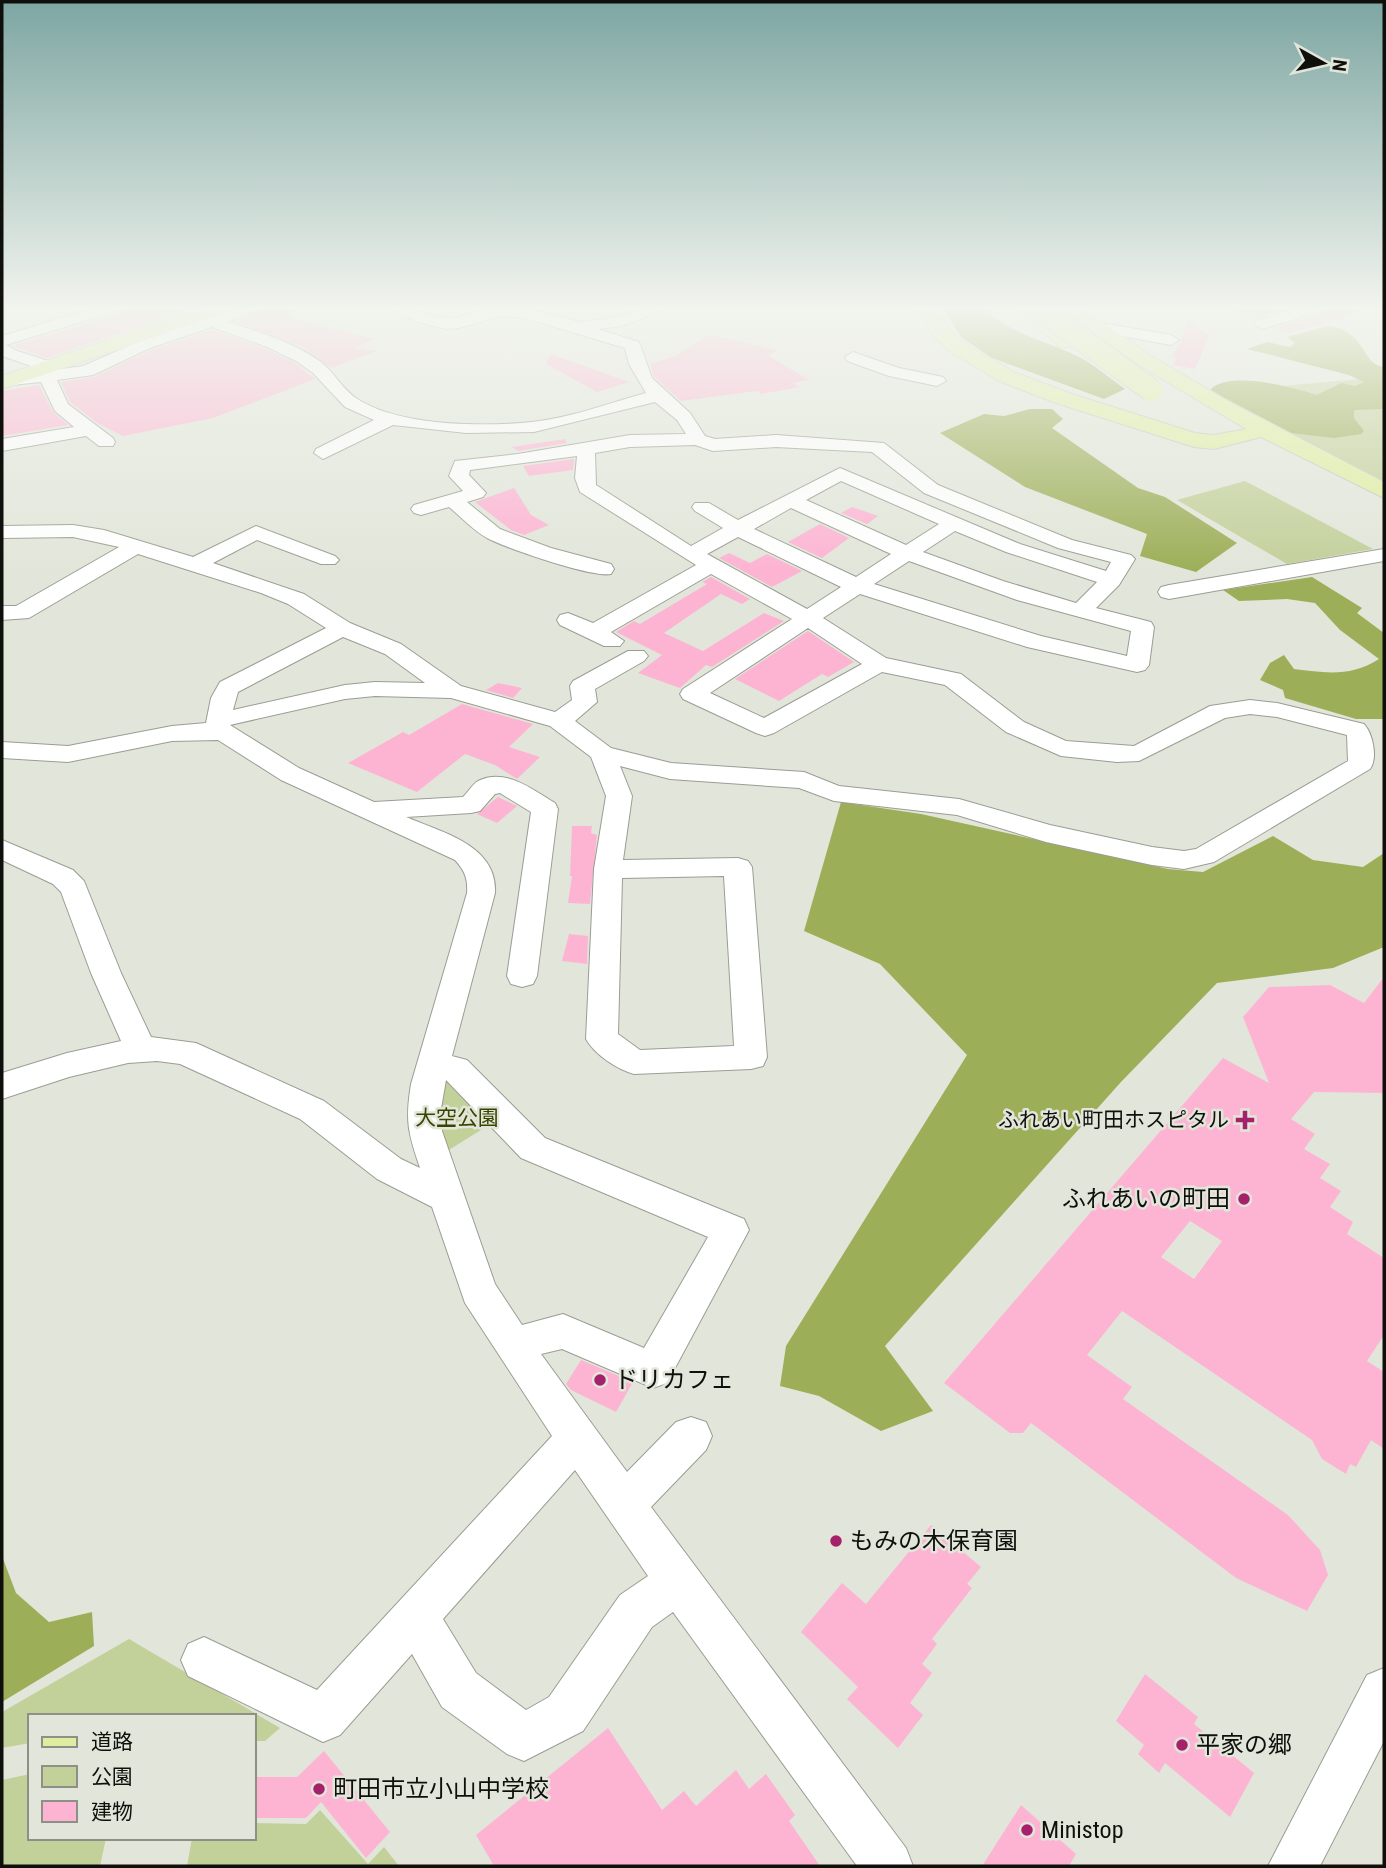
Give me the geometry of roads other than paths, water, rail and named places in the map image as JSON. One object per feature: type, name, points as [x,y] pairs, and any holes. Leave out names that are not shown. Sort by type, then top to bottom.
[{"type":"main road","points":[[1056,395],[1183,437],[1205,442],[1246,443]]},
{"type":"main road","points":[[1164,395],[1246,443],[1384,503]]},
{"type":"main road","points":[[1165,395],[1246,443]]},
{"type":"main road","points":[[1204,395],[1248,422],[1384,491]]},
{"type":"street","points":[[57,395],[61,407],[106,442]]},
{"type":"street","points":[[344,395],[351,403],[392,418],[432,425],[514,429],[534,427],[656,396],[694,426],[697,439]]},
{"type":"street","points":[[323,453],[392,418]]},
{"type":"street","points":[[2,750],[75,754],[218,725],[345,692],[375,689],[452,691],[559,721],[603,753],[670,771],[804,780],[834,793],[959,807],[1046,833],[1184,860],[1204,856],[1221,847],[1361,764],[1359,733],[1355,729],[1277,710],[1250,707],[1219,711],[1139,754],[1061,748],[1015,727],[953,679],[879,664],[807,618],[700,560],[587,488],[583,478],[587,458],[585,449],[556,421]]},
{"type":"street","points":[[2,445],[89,430]]},
{"type":"street","points":[[421,509],[476,493],[459,477],[462,464],[518,460],[630,441],[697,439],[713,445],[730,446],[776,441],[877,447],[931,489],[1065,544],[1124,559],[1111,580],[1080,612]]},
{"type":"street","points":[[595,632],[740,530],[840,474],[1013,548],[1111,580]]},
{"type":"street","points":[[452,500],[492,533],[603,569]]},
{"type":"street","points":[[702,507],[740,530],[857,586],[1035,642],[1137,665],[1143,627],[1080,612],[908,554],[792,500]]},
{"type":"street","points":[[879,664],[765,727],[692,694],[952,524]]},
{"type":"street","points":[[2,532],[73,531],[136,546],[296,599],[342,628],[393,649],[452,691]]},
{"type":"street","points":[[194,565],[256,532],[328,560]]},
{"type":"street","points":[[2,613],[21,613],[136,546]]},
{"type":"street","points":[[1169,592],[1384,555]]},
{"type":"street","points":[[559,721],[585,702],[582,686],[636,656],[595,632],[568,621]]},
{"type":"street","points":[[342,628],[229,687],[221,699],[218,725],[225,733],[290,774],[465,855],[483,877],[481,893],[428,1084],[424,1123],[478,1291],[512,1345],[678,1581],[888,1866]]},
{"type":"street","points":[[603,753],[619,796],[608,869],[602,1039],[634,1062],[751,1057],[738,867],[608,869]]},
{"type":"street","points":[[368,810],[471,806],[487,787],[505,785],[545,809],[522,976]]},
{"type":"street","points":[[2,849],[64,877],[74,888],[106,974],[141,1050]]},
{"type":"street","points":[[2,1086],[67,1065],[141,1050],[186,1052],[312,1110],[388,1169],[449,1198]]},
{"type":"street","points":[[435,1063],[454,1069],[533,1148],[731,1230],[653,1370],[563,1331],[512,1345]]},
{"type":"street","points":[[625,1504],[691,1436]]},
{"type":"street","points":[[204,1660],[323,1718],[577,1438]]},
{"type":"street","points":[[415,1616],[458,1690],[524,1737],[566,1714],[636,1611],[678,1581]]},
{"type":"street","points":[[1293,1866],[1384,1692]]},
{"type":"place","name":"ふれあい町田ホスピタル","points":[[1245,1120]]},
{"type":"place","name":"ふれあいの町田","points":[[1244,1199]]},
{"type":"place","name":"ドリカフェ","points":[[600,1380]]},
{"type":"place","name":"もみの木保育園","points":[[836,1541]]},
{"type":"place","name":"平家の郷","points":[[1182,1745]]},
{"type":"place","name":"町田市立小山中学校","points":[[319,1789]]},
{"type":"place","name":"Ministop","points":[[1027,1830]]},
{"type":"park label","name":"大空公園","points":[[457,1118]]}]
